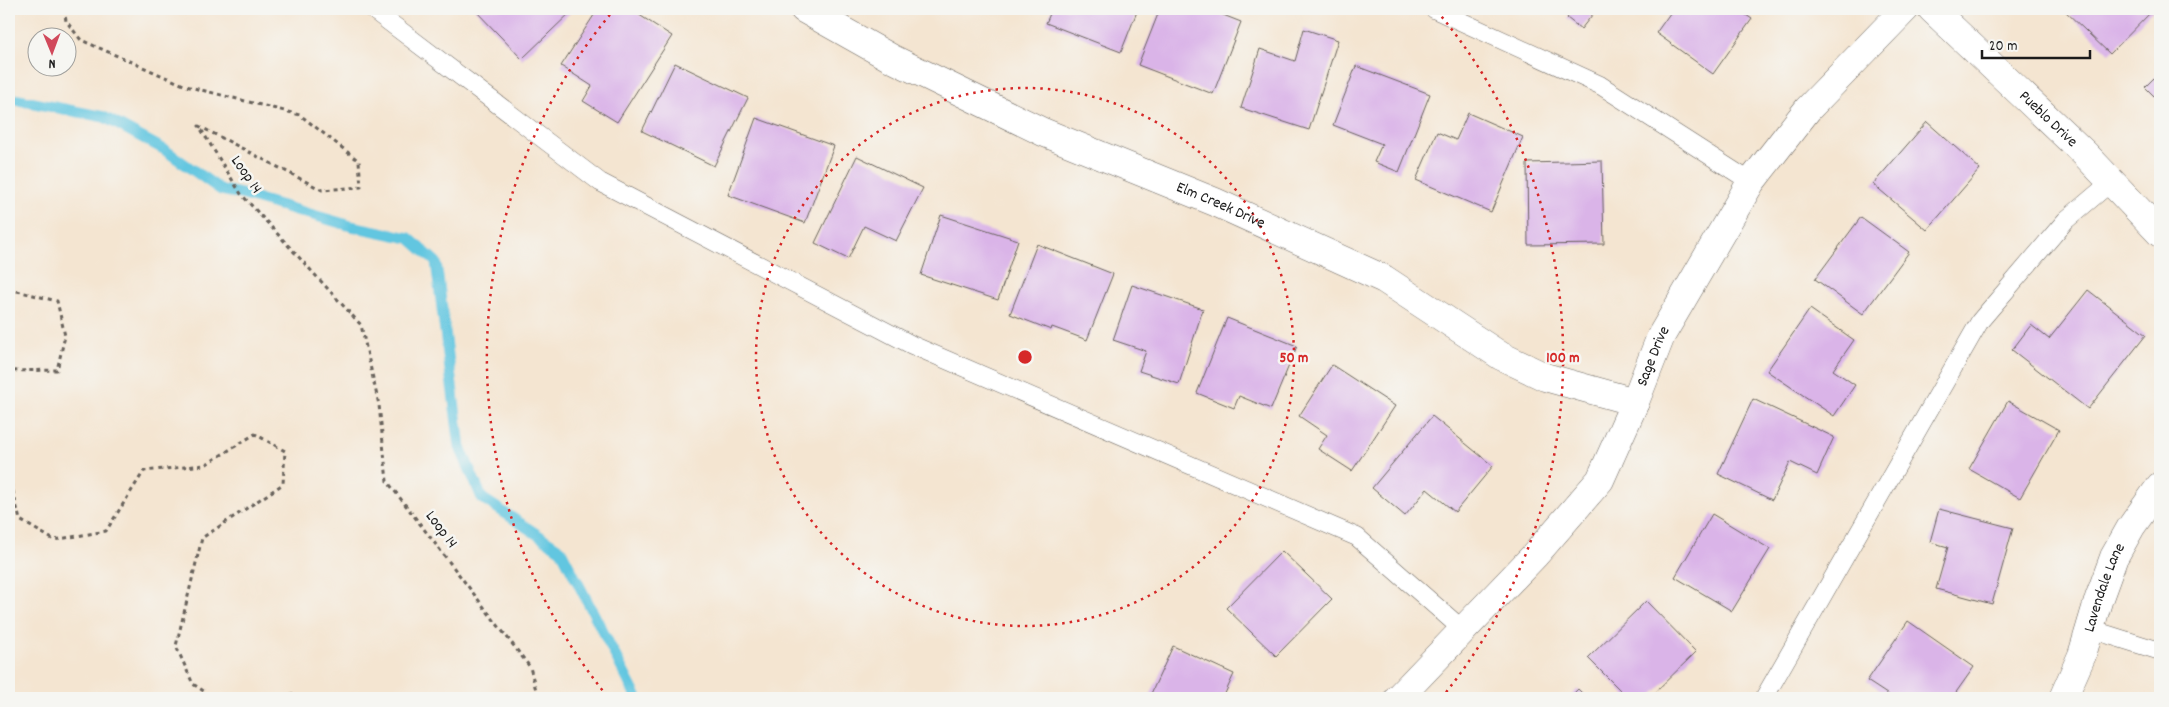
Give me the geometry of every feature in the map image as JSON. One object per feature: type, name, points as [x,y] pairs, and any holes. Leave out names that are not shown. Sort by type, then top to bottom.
[{"type":"street","name":"Elm Creek Drive","points":[[804,9],[891,58],[1043,132],[1215,202],[1384,279],[1500,356],[1545,377],[1635,402]]},
{"type":"street","name":"Sage Drive","points":[[1398,698],[1535,555],[1600,480],[1635,402],[1661,336],[1751,182],[1808,109],[1905,9]]},
{"type":"street","name":"Pueblo Drive","points":[[1932,9],[2111,182],[2160,233]]},
{"type":"street","name":"Lavendale Lane","points":[[2064,698],[2082,655],[2114,557],[2131,528],[2160,486]]},
{"type":"lane","points":[[372,9],[600,182],[912,345],[1357,537],[1463,630]]},
{"type":"lane","points":[[1434,9],[1600,85],[1751,182]]},
{"type":"lane","points":[[1764,698],[1980,321],[2066,220],[2111,182]]},
{"type":"lane","points":[[2090,629],[2160,651]]},
{"type":"path","name":"Loop 14","points":[[64,9],[66,21],[81,40],[186,86],[300,115],[359,160],[361,187],[322,190],[199,126],[240,194],[361,325],[378,405],[387,481],[530,667],[538,698]]},
{"type":"path","points":[[9,289],[57,301],[65,336],[57,370],[9,371]]},
{"type":"path","points":[[9,475],[20,520],[54,540],[106,531],[144,471],[205,465],[255,434],[285,450],[283,484],[202,538],[176,646],[193,684],[214,698]]},
{"type":"path","points":[[285,698],[291,693],[296,698]]},
{"type":"building","points":[[474,9],[574,9],[522,59]]},
{"type":"building","points":[[598,9],[630,9],[672,36],[617,122],[583,101],[592,86],[561,66]]},
{"type":"building","points":[[1052,9],[1138,9],[1121,52],[1046,23]]},
{"type":"building","points":[[1160,9],[1208,9],[1241,22],[1213,94],[1138,65]]},
{"type":"building","points":[[1574,9],[1597,9],[1581,29],[1567,18]]},
{"type":"building","points":[[1673,9],[1737,9],[1752,19],[1713,74],[1656,33]]},
{"type":"building","points":[[2063,9],[2154,9],[2110,54]]},
{"type":"building","points":[[1304,29],[1338,40],[1309,130],[1241,108],[1260,49],[1295,61]]},
{"type":"building","points":[[675,63],[748,98],[714,166],[642,131]]},
{"type":"building","points":[[1356,66],[1430,94],[1399,172],[1374,162],[1382,144],[1333,125]]},
{"type":"building","points":[[2160,72],[2160,102],[2145,87]]},
{"type":"building","points":[[1468,113],[1523,137],[1491,212],[1416,180],[1437,132],[1456,140]]},
{"type":"building","points":[[756,118],[834,146],[805,223],[728,195]]},
{"type":"building","points":[[1927,122],[1980,169],[1927,230],[1873,184]]},
{"type":"building","points":[[857,156],[923,188],[896,241],[864,226],[848,259],[815,243]]},
{"type":"building","points":[[1602,161],[1604,244],[1528,245],[1527,163]]},
{"type":"building","points":[[941,215],[1018,240],[998,300],[921,275]]},
{"type":"building","points":[[1861,217],[1909,252],[1863,314],[1815,279]]},
{"type":"building","points":[[1037,244],[1113,274],[1087,340],[1052,327],[1051,330],[1010,314]]},
{"type":"building","points":[[1132,285],[1203,309],[1179,384],[1139,371],[1146,351],[1113,340]]},
{"type":"building","points":[[2088,290],[2146,335],[2088,409],[2012,350],[2031,325],[2049,339]]},
{"type":"building","points":[[1810,309],[1854,340],[1833,370],[1855,385],[1834,416],[1767,371]]},
{"type":"building","points":[[1227,318],[1297,346],[1271,409],[1239,396],[1234,408],[1197,393]]},
{"type":"building","points":[[1332,365],[1395,406],[1352,471],[1318,449],[1327,435],[1299,416]]},
{"type":"building","points":[[1753,399],[1834,437],[1817,475],[1790,462],[1772,500],[1718,474]]},
{"type":"building","points":[[2008,401],[2059,430],[2020,498],[1969,469]]},
{"type":"building","points":[[1432,416],[1493,466],[1455,512],[1427,489],[1405,516],[1372,488]]},
{"type":"building","points":[[1939,509],[2013,528],[1992,604],[1936,589],[1948,547],[1930,542]]},
{"type":"building","points":[[1712,514],[1770,549],[1732,611],[1675,577]]},
{"type":"building","points":[[1282,551],[1332,599],[1276,656],[1226,608]]},
{"type":"building","points":[[1646,601],[1696,652],[1649,698],[1628,698],[1588,658]]},
{"type":"building","points":[[1908,621],[1974,667],[1952,698],[1893,698],[1867,681]]},
{"type":"building","points":[[1173,646],[1234,674],[1223,698],[1149,698]]},
{"type":"building","points":[[1578,689],[1587,698],[1569,698]]},
{"type":"waterway","points":[[9,98],[104,117],[165,150],[221,190],[351,226],[409,238],[436,262],[460,447],[482,498],[561,550],[637,698]]}]
